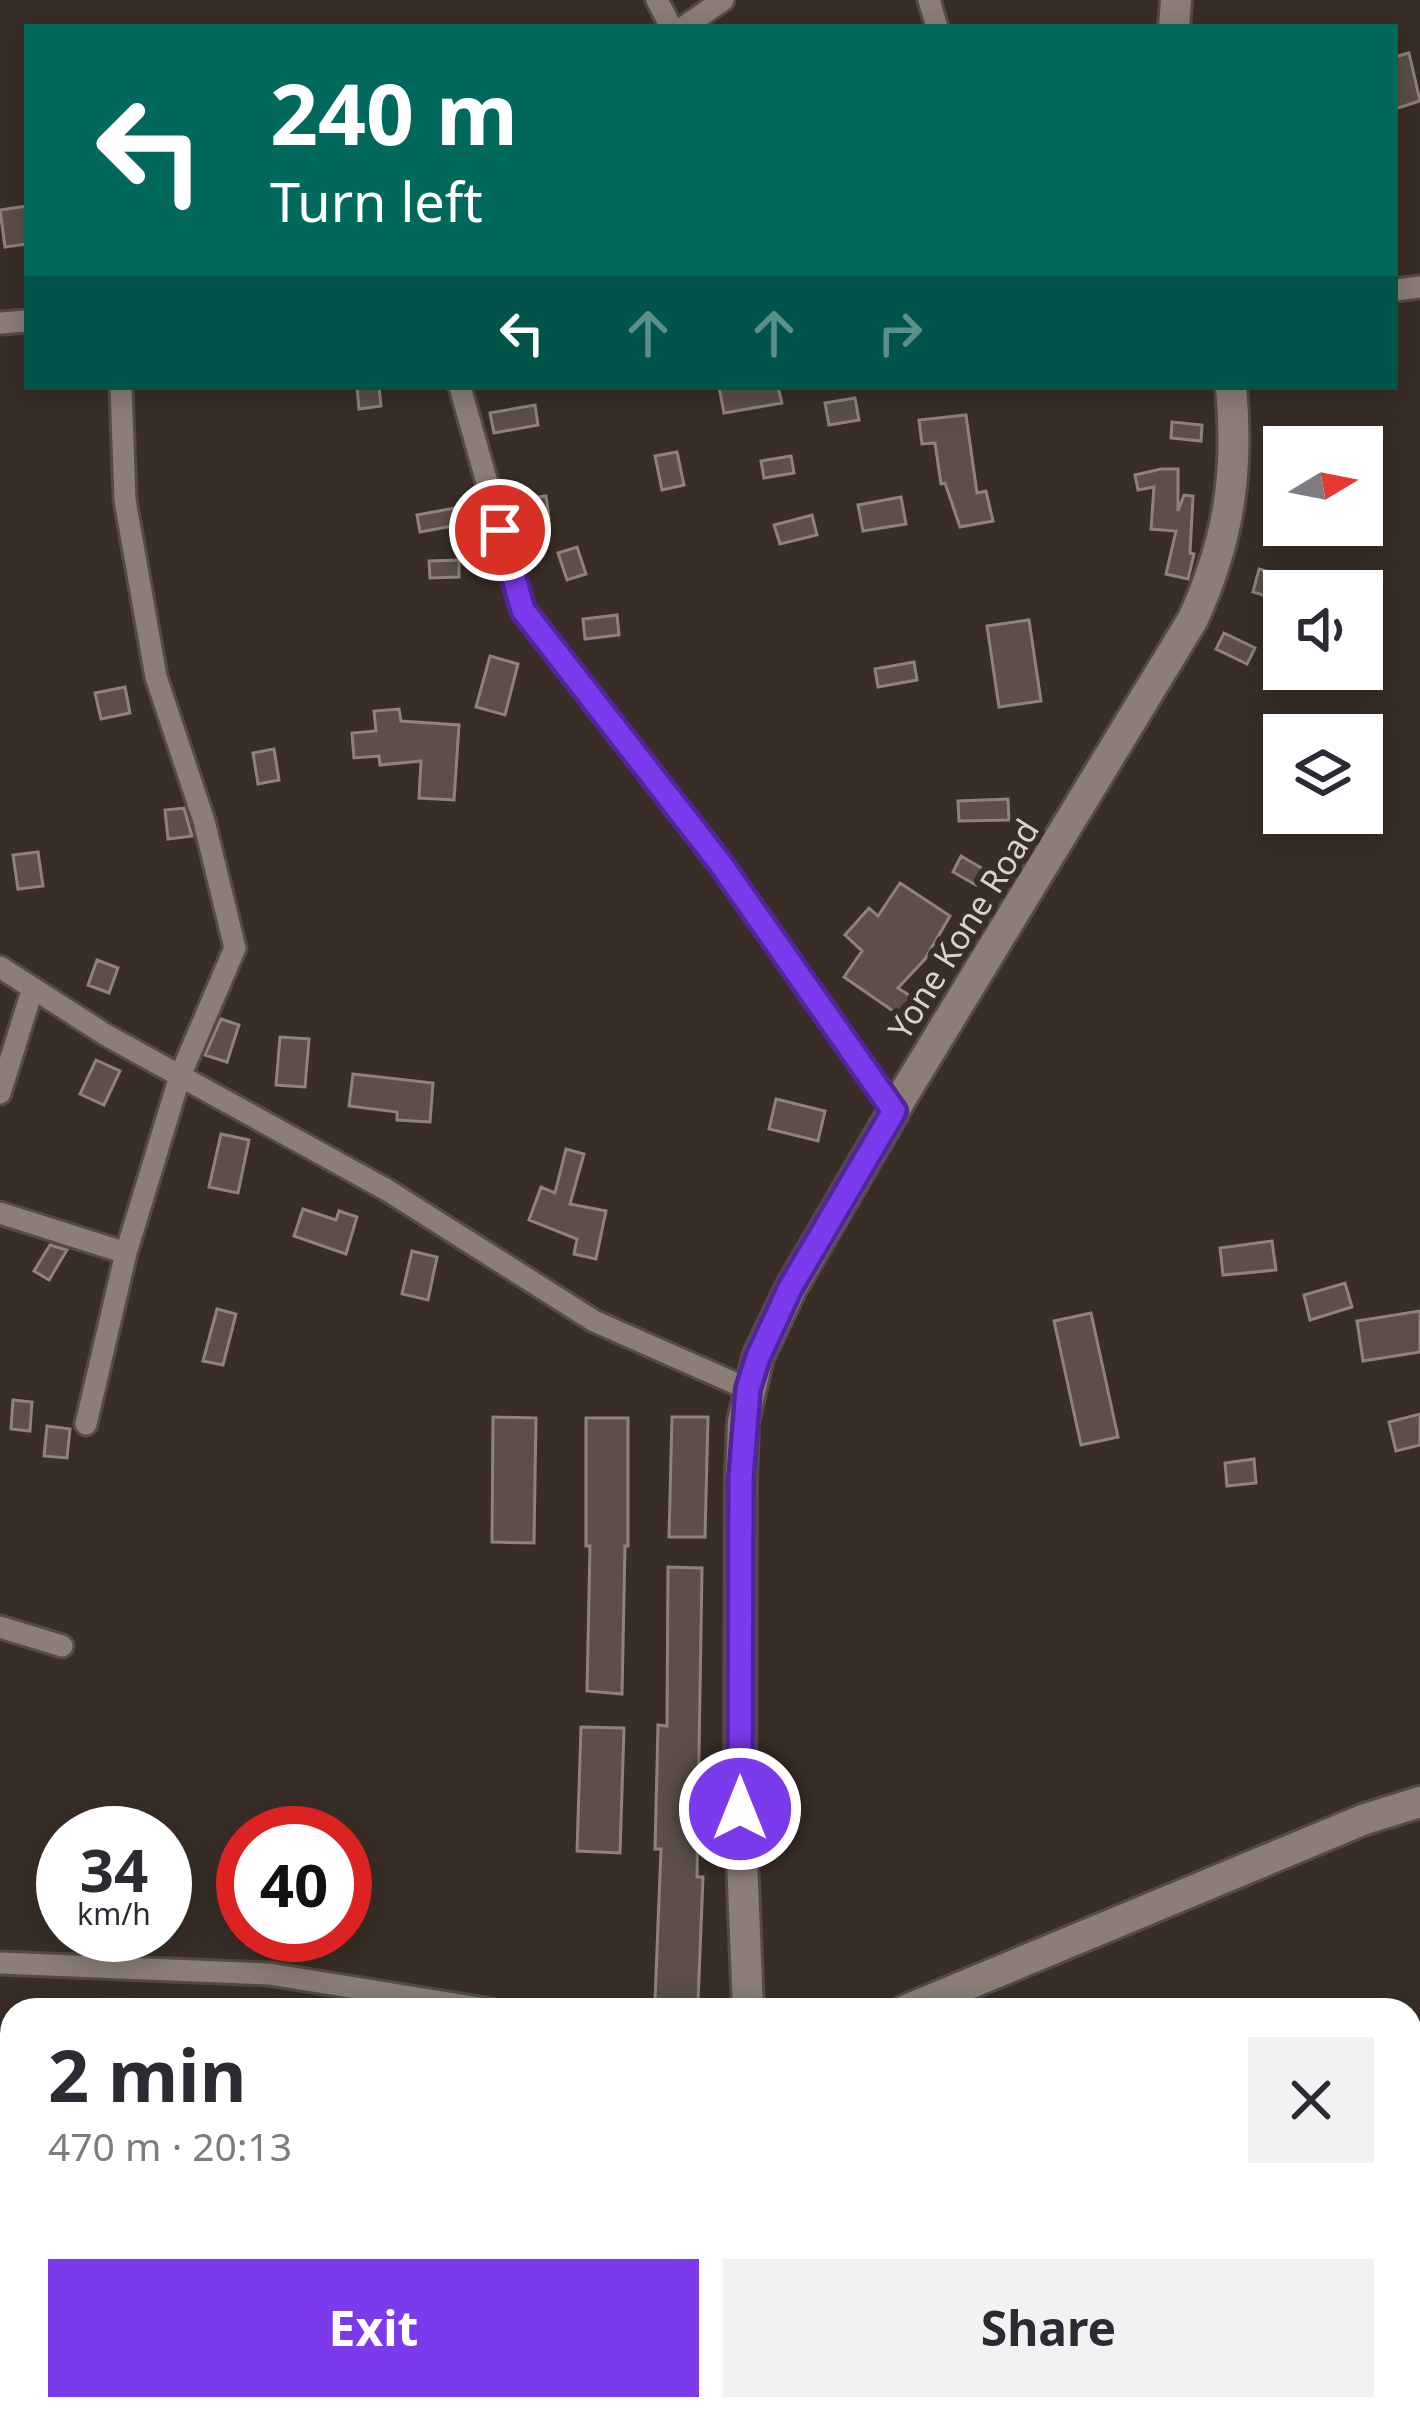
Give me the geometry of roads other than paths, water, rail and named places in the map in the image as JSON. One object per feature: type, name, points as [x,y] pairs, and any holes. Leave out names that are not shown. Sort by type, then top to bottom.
[{"type":"street","points":[[688,24],[723,0]]},
{"type":"street","points":[[86,1424],[126,1253],[180,1076],[235,948],[204,821],[156,677],[125,500],[121,390]]},
{"type":"street","points":[[461,390],[523,610],[720,863],[894,1111]]},
{"type":"street","name":"Yone Kone Road","points":[[748,1998],[740,1809],[741,1478],[748,1389],[790,1288],[1193,619],[1214,574],[1226,530],[1233,481],[1231,390]]},
{"type":"street","points":[[0,967],[180,1076],[386,1190],[594,1321],[748,1389]]},
{"type":"street","points":[[0,1093],[33,988]]},
{"type":"street","points":[[0,1214],[126,1253]]},
{"type":"street","points":[[0,1628],[62,1646]]},
{"type":"street","points":[[935,1998],[1364,1819],[1420,1802]]},
{"type":"street","points":[[0,1963],[268,1974],[417,1998]]}]
